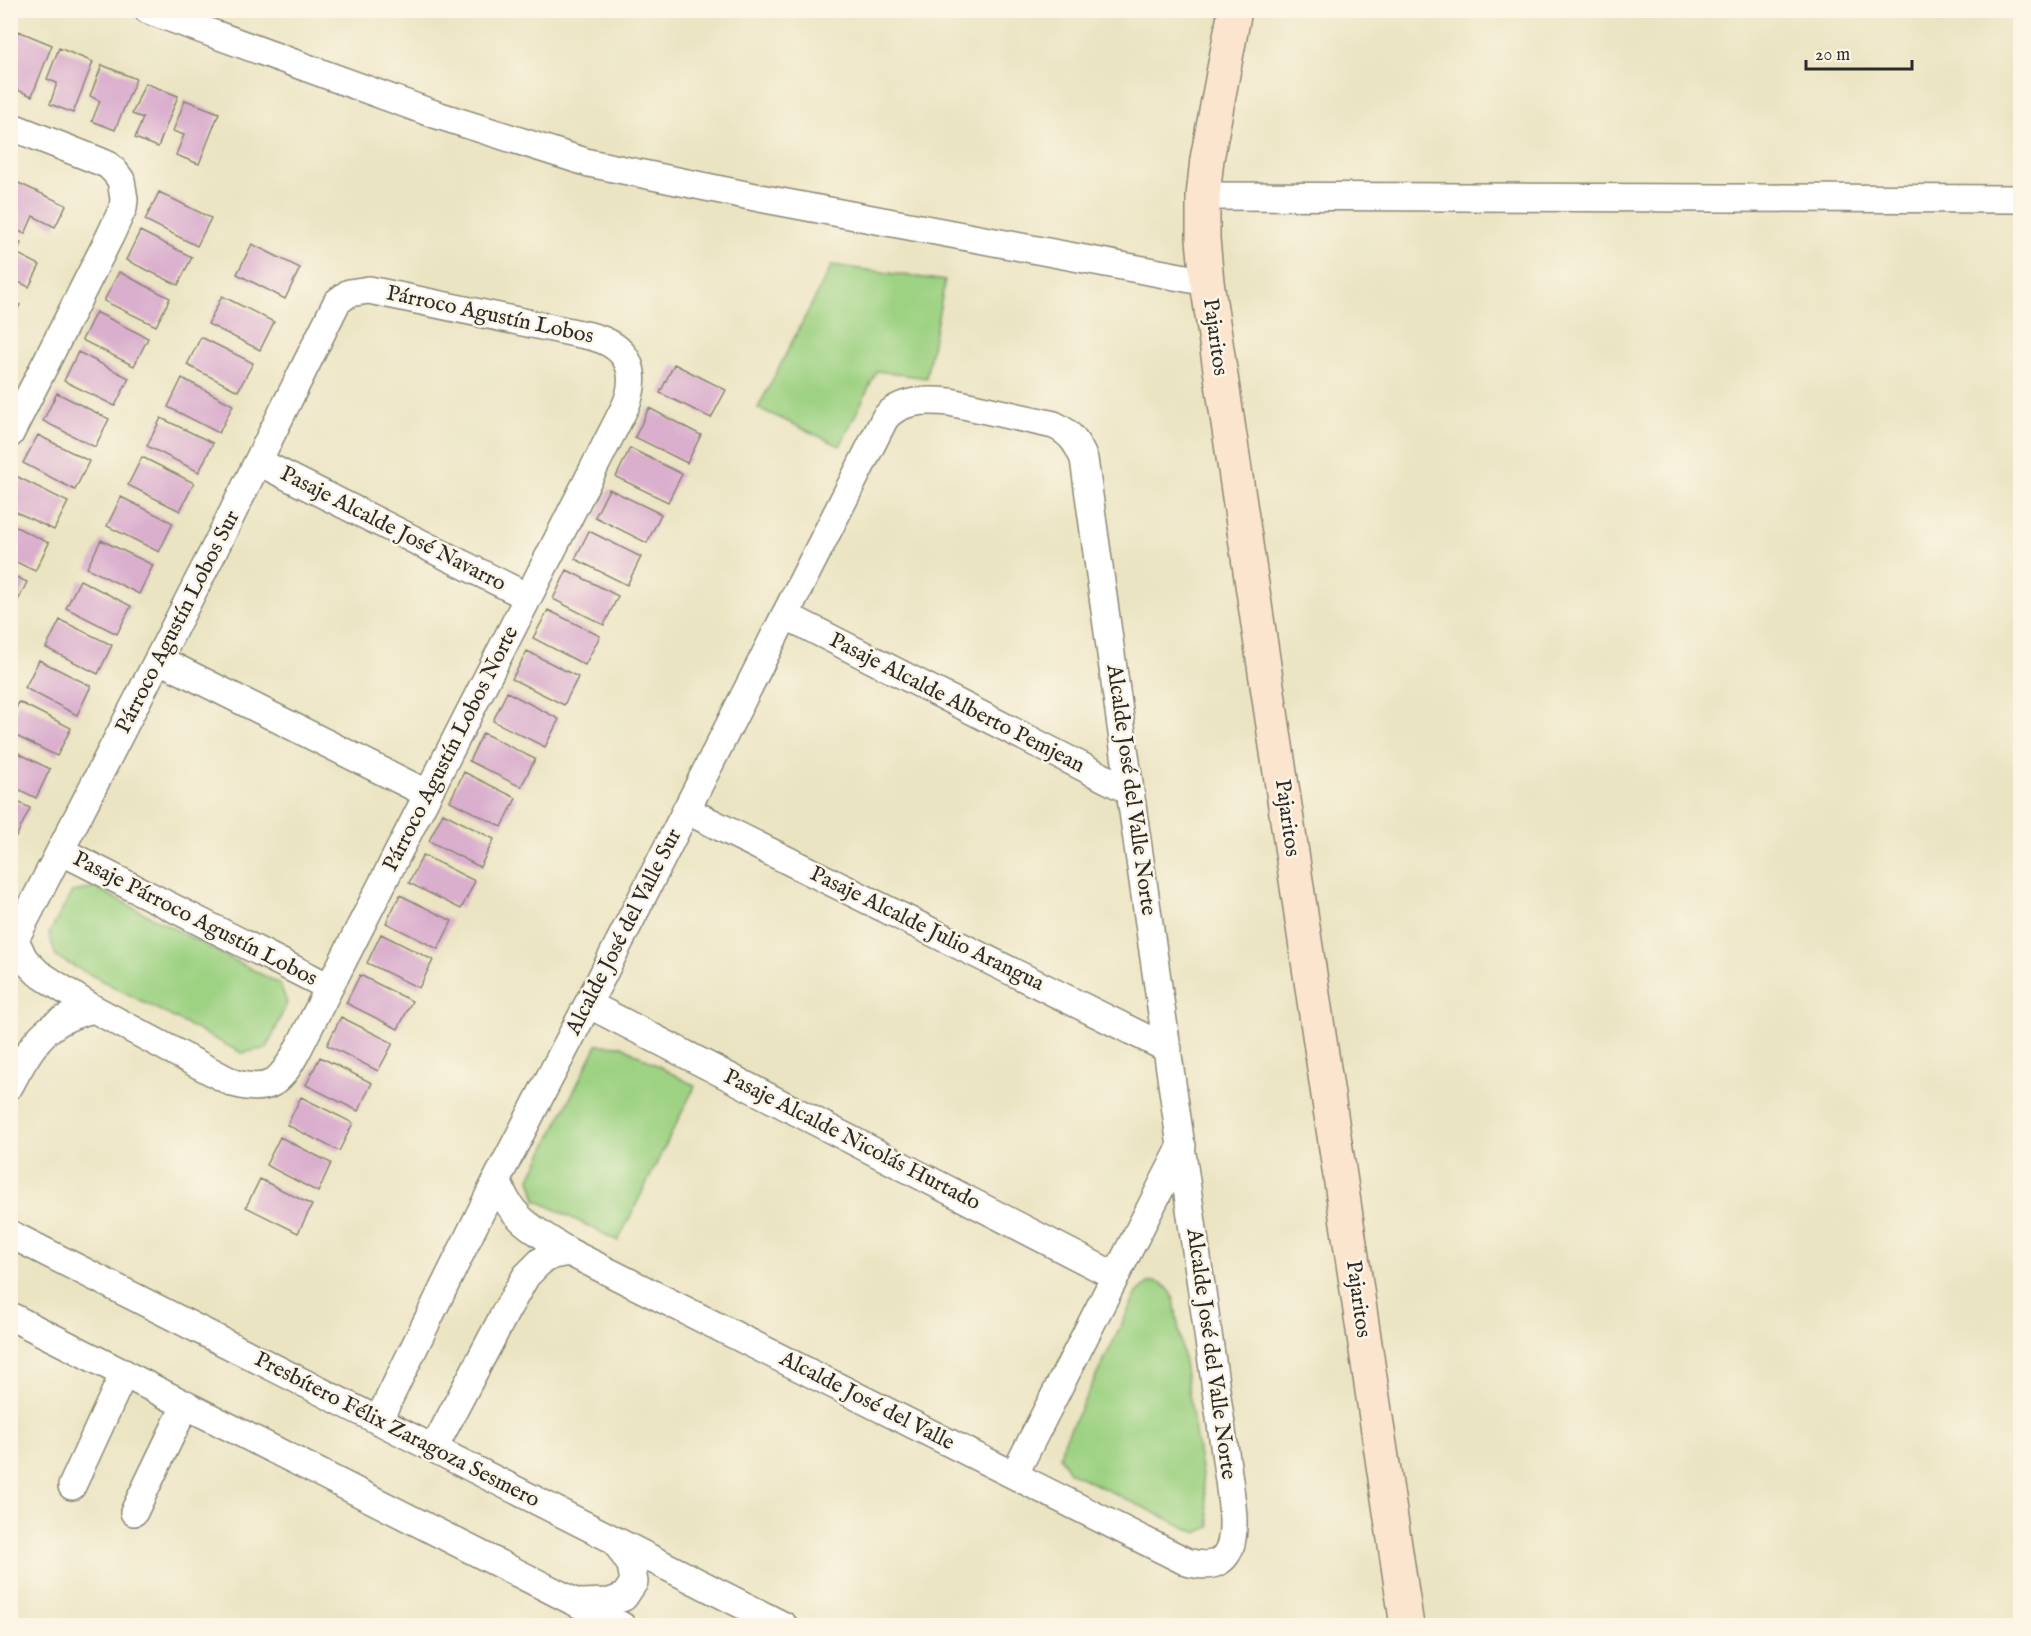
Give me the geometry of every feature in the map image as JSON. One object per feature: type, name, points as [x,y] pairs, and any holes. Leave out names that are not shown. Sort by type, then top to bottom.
[{"type":"street","points":[[148,10],[434,114],[589,163],[765,199],[1207,282]]},
{"type":"street","name":"Pajaritos","points":[[1234,10],[1207,159],[1203,195],[1203,239],[1207,282],[1407,1626]]},
{"type":"street","points":[[10,126],[108,165],[121,180],[124,199],[123,208],[111,236],[10,434]]},
{"type":"street","points":[[1203,195],[2020,199]]},
{"type":"street","name":"Párroco Agustín Lobos","points":[[337,302],[349,293],[369,290],[606,340],[628,361],[632,376],[632,391],[626,405]]},
{"type":"street","name":"Párroco Agustín Lobos Sur","points":[[13,944],[259,462],[337,302]]},
{"type":"street","name":"Alcalde José del Valle Norte","points":[[871,444],[890,411],[922,401],[950,402],[1054,425],[1072,437],[1084,459],[1233,1512],[1231,1546],[1222,1560]]},
{"type":"street","name":"Párroco Agustín Lobos Norte","points":[[94,1009],[233,1083],[258,1089],[267,1086],[279,1077],[291,1062],[626,405]]},
{"type":"street","name":"Alcalde José del Valle Sur","points":[[378,1421],[497,1179],[871,444]]},
{"type":"street","name":"Pasaje Alcalde José Navarro","points":[[259,462],[528,597]]},
{"type":"street","name":"Pasaje Alcalde Alberto Pemjean","points":[[785,615],[1130,791]]},
{"type":"street","points":[[158,659],[428,794]]},
{"type":"street","name":"Pasaje Alcalde Julio Arangua","points":[[686,810],[1168,1049]]},
{"type":"street","name":"Pasaje Párroco Agustín Lobos","points":[[61,851],[329,987]]},
{"type":"street","points":[[13,944],[38,973],[94,1009]]},
{"type":"street","points":[[10,976],[21,973],[38,973]]},
{"type":"street","name":"Pasaje Alcalde Nicolás Hurtado","points":[[588,1004],[1115,1276]]},
{"type":"street","points":[[10,1085],[35,1043],[48,1028],[65,1017],[94,1009]]},
{"type":"street","points":[[1014,1475],[1182,1146]]},
{"type":"street","name":"Alcalde José del Valle","points":[[497,1179],[501,1192],[518,1217],[569,1252],[1187,1562],[1206,1565],[1222,1560]]},
{"type":"street","points":[[471,1231],[486,1222],[518,1217]]},
{"type":"street","name":"Presbítero Félix Zaragoza Sesmero","points":[[10,1234],[784,1626]]},
{"type":"street","points":[[434,1448],[526,1276],[541,1261],[553,1255],[569,1252]]},
{"type":"street","points":[[10,1316],[622,1626]]},
{"type":"street","points":[[72,1486],[124,1373]]},
{"type":"street","points":[[134,1512],[186,1404]]},
{"type":"street","points":[[578,1603],[610,1602],[624,1597],[634,1582],[631,1565],[615,1541]]},
{"type":"green space","points":[[832,265],[945,281],[926,378],[877,371],[840,446],[758,408]]},
{"type":"green space","points":[[96,888],[280,984],[287,1003],[267,1048],[242,1053],[56,957],[49,934],[72,892]]},
{"type":"green space","points":[[597,1045],[622,1046],[695,1086],[618,1241],[536,1200],[530,1178]]},
{"type":"green space","points":[[1155,1282],[1167,1288],[1174,1299],[1210,1527],[1197,1533],[1069,1472],[1060,1457],[1063,1444],[1137,1293],[1148,1283]]},
{"type":"building","points":[[18,31],[52,45],[32,96],[10,87],[17,66],[10,64],[10,51]]},
{"type":"building","points":[[59,48],[93,62],[73,113],[50,104],[57,83],[47,79]]},
{"type":"building","points":[[102,65],[136,79],[115,130],[92,121],[100,101],[90,96]]},
{"type":"building","points":[[145,83],[178,96],[158,147],[135,138],[143,118],[132,114]]},
{"type":"building","points":[[185,100],[219,113],[199,164],[176,155],[184,135],[173,131]]},
{"type":"building","points":[[10,179],[66,205],[55,227],[33,216],[25,234],[10,227]]},
{"type":"building","points":[[159,192],[211,218],[197,246],[145,220]]},
{"type":"building","points":[[140,231],[192,257],[178,285],[126,260]]},
{"type":"building","points":[[10,238],[21,243],[16,253],[40,265],[29,287],[10,278]]},
{"type":"building","points":[[252,244],[300,268],[285,299],[237,274]]},
{"type":"building","points":[[119,272],[170,298],[156,326],[104,301]]},
{"type":"building","points":[[222,296],[274,322],[260,350],[208,324]]},
{"type":"building","points":[[10,301],[20,305],[10,325]]},
{"type":"building","points":[[96,312],[148,338],[134,366],[82,340]]},
{"type":"building","points":[[201,337],[253,363],[238,391],[187,365]]},
{"type":"building","points":[[78,352],[129,378],[115,406],[64,381]]},
{"type":"building","points":[[674,364],[726,390],[711,418],[660,393]]},
{"type":"building","points":[[182,378],[233,405],[219,433],[168,407]]},
{"type":"building","points":[[57,393],[109,419],[95,447],[43,421]]},
{"type":"building","points":[[649,408],[701,435],[687,463],[635,437]]},
{"type":"building","points":[[161,418],[213,443],[199,472],[147,446]]},
{"type":"building","points":[[38,435],[89,461],[75,490],[23,463]]},
{"type":"building","points":[[630,448],[682,474],[668,502],[616,477]]},
{"type":"building","points":[[142,457],[194,483],[180,511],[128,485]]},
{"type":"building","points":[[16,476],[68,502],[54,530],[10,509],[10,487]]},
{"type":"building","points":[[609,489],[661,514],[647,543],[595,517]]},
{"type":"building","points":[[121,497],[173,523],[159,552],[107,526]]},
{"type":"building","points":[[10,524],[49,543],[35,571],[10,559]]},
{"type":"building","points":[[589,531],[641,557],[627,585],[575,559]]},
{"type":"building","points":[[101,540],[153,565],[139,594],[87,568]]},
{"type":"building","points":[[567,570],[618,596],[604,625],[553,599]]},
{"type":"building","points":[[10,574],[27,582],[13,611],[10,609]]},
{"type":"building","points":[[80,580],[131,606],[117,634],[66,608]]},
{"type":"building","points":[[548,610],[600,636],[585,665],[533,638]]},
{"type":"building","points":[[60,620],[112,645],[98,674],[46,648]]},
{"type":"building","points":[[527,651],[578,677],[564,705],[512,679]]},
{"type":"building","points":[[39,660],[91,686],[77,715],[25,688]]},
{"type":"building","points":[[507,692],[559,719],[545,747],[493,721]]},
{"type":"building","points":[[19,702],[71,728],[57,756],[10,733],[10,721]]},
{"type":"building","points":[[483,733],[535,759],[521,787],[469,761]]},
{"type":"building","points":[[10,749],[50,769],[36,798],[10,785]]},
{"type":"building","points":[[464,772],[516,798],[502,827],[450,801]]},
{"type":"building","points":[[10,798],[30,808],[16,837],[10,834]]},
{"type":"building","points":[[443,813],[494,839],[480,867],[429,841]]},
{"type":"building","points":[[423,855],[475,881],[461,909],[409,883]]},
{"type":"building","points":[[400,895],[452,921],[438,949],[386,923]]},
{"type":"building","points":[[381,934],[433,960],[419,988],[367,963]]},
{"type":"building","points":[[360,975],[412,1001],[398,1029],[346,1003]]},
{"type":"building","points":[[341,1017],[393,1043],[378,1071],[327,1045]]},
{"type":"building","points":[[320,1057],[372,1083],[358,1111],[306,1085]]},
{"type":"building","points":[[301,1097],[353,1123],[339,1151],[287,1125]]},
{"type":"building","points":[[280,1137],[331,1163],[318,1192],[266,1165]]},
{"type":"building","points":[[260,1179],[312,1205],[298,1233],[246,1207]]}]
